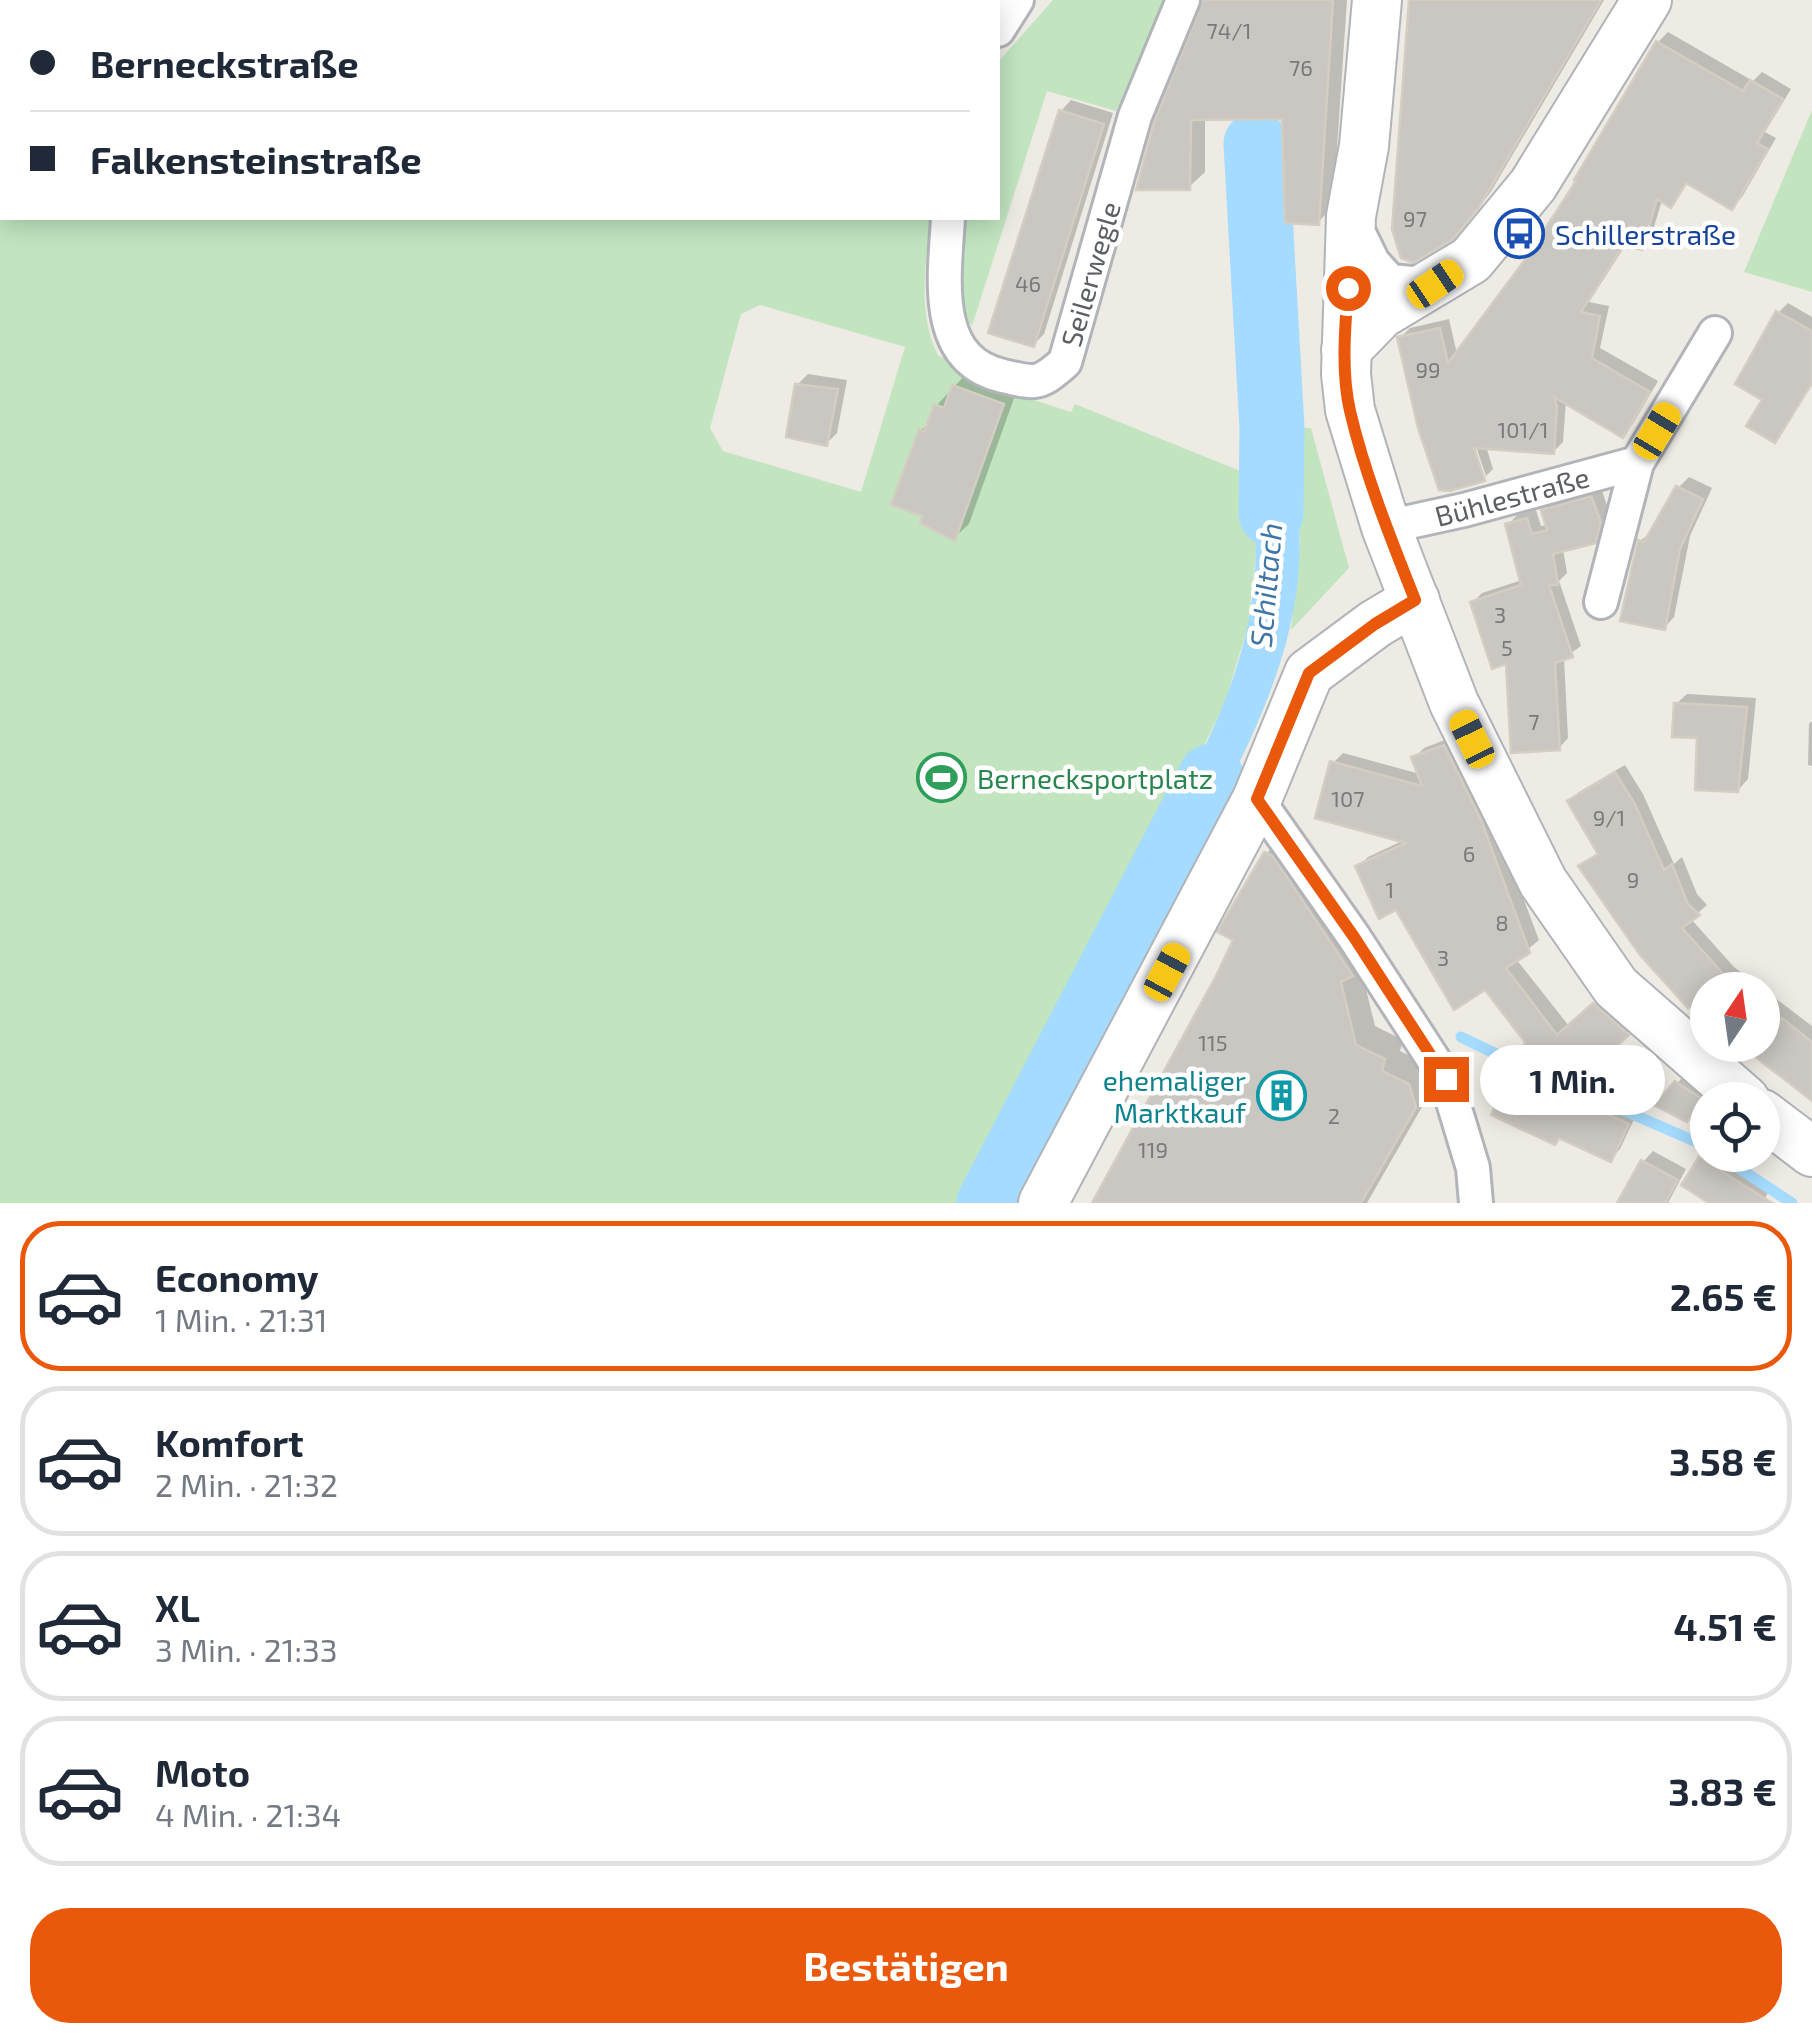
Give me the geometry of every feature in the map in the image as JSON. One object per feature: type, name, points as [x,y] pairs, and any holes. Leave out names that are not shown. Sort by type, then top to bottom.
[{"type":"main road","points":[[1377,0],[1364,146],[1351,216],[1346,350],[1350,410],[1386,527],[1454,703],[1543,882],[1616,986],[1725,1082]]},
{"type":"main road","points":[[1346,350],[1381,314],[1471,260],[1532,185],[1647,0]]},
{"type":"main road","points":[[1044,1203],[1257,799],[1309,673],[1415,600]]},
{"type":"main road","points":[[1780,1128],[1812,1152]]},
{"type":"street","points":[[1000,27],[1017,0]]},
{"type":"street","name":"Seilerwegle","points":[[948,220],[946,304],[950,333],[964,356],[993,374],[1034,384],[1048,378],[1066,362],[1135,116],[1183,0]]},
{"type":"street","points":[[1351,216],[1372,262],[1390,281],[1435,284]]},
{"type":"street","name":"Bühlestraße","points":[[1601,602],[1637,463],[1715,334]]},
{"type":"street","name":"Bühlestraße","points":[[1386,527],[1637,463]]},
{"type":"street","points":[[1257,799],[1354,937],[1446,1079],[1473,1168],[1476,1203]]},
{"type":"green space","points":[[1053,0],[1167,0],[1116,111],[1047,91],[972,326],[962,313],[960,220],[1000,220],[1000,60]]},
{"type":"green space","points":[[1812,110],[1812,292],[1744,272]]},
{"type":"green space","points":[[0,220],[932,220],[925,305],[938,355],[1012,393],[1071,412],[1075,404],[1255,477],[1257,545],[1248,626],[1225,702],[1156,846],[968,1203],[0,1203]],"holes":[[[760,305],[905,347],[861,492],[723,451],[710,428],[741,314]]]},
{"type":"green space","points":[[1294,427],[1311,428],[1349,568],[1291,630],[1300,544]]},
{"type":"water","points":[[1236,144],[1274,144],[1290,405],[1249,408]]},
{"type":"water","points":[[1294,427],[1300,547],[1291,624],[1255,729],[1189,862],[1156,846],[1220,712],[1247,628],[1256,553],[1253,429]]},
{"type":"building","points":[[1203,0],[1333,0],[1319,225],[1285,223],[1282,119],[1191,120],[1190,190],[1136,190],[1154,123]]},
{"type":"building","points":[[1409,0],[1601,0],[1479,207],[1453,239],[1413,263],[1401,258],[1392,229]]},
{"type":"building","points":[[1656,41],[1743,91],[1750,80],[1783,99],[1757,143],[1768,149],[1732,210],[1686,183],[1671,208],[1657,199],[1642,250],[1624,245],[1581,312],[1600,316],[1592,358],[1650,392],[1623,438],[1554,397],[1554,454],[1474,448],[1485,481],[1450,491],[1439,490],[1418,428],[1397,337],[1440,328],[1448,363],[1527,257],[1576,181]]},
{"type":"building","points":[[1059,110],[1104,124],[1034,347],[988,333]]},
{"type":"building","points":[[1776,311],[1812,331],[1812,383],[1775,443],[1746,426],[1762,400],[1735,384]]},
{"type":"building","points":[[795,384],[838,389],[827,446],[786,437]]},
{"type":"building","points":[[952,385],[1004,404],[955,541],[920,523],[923,516],[891,505],[919,429],[924,432],[934,404],[944,408]]},
{"type":"building","points":[[1676,486],[1703,499],[1680,549],[1665,630],[1620,621],[1638,540],[1644,542]]},
{"type":"building","points":[[1591,496],[1601,522],[1596,543],[1553,554],[1558,585],[1549,585],[1573,657],[1555,663],[1560,750],[1511,753],[1506,664],[1492,669],[1470,602],[1521,585],[1505,524],[1527,518],[1532,534],[1547,530],[1541,510]]},
{"type":"building","points":[[1674,703],[1747,707],[1738,792],[1695,790],[1697,738],[1672,737]]},
{"type":"building","points":[[1444,745],[1481,820],[1530,953],[1506,968],[1557,1035],[1593,1003],[1629,1035],[1563,1093],[1629,1124],[1611,1162],[1559,1138],[1555,1145],[1491,1115],[1525,1042],[1485,990],[1454,1010],[1396,910],[1379,919],[1355,866],[1406,843],[1315,818],[1330,761],[1422,786],[1411,757]]},
{"type":"building","points":[[1615,772],[1635,804],[1664,870],[1672,864],[1688,904],[1700,915],[1682,928],[1722,972],[1690,972],[1688,1008],[1640,955],[1578,866],[1598,854],[1567,801]]},
{"type":"building","name":"ehemaliger Marktkauf","points":[[1264,852],[1273,856],[1353,976],[1341,982],[1356,1045],[1385,1059],[1382,1071],[1409,1084],[1416,1107],[1361,1203],[1092,1203],[1216,976],[1233,940],[1217,932]]},
{"type":"building","points":[[1782,1018],[1812,1042],[1812,1101],[1762,1062],[1780,1062]]},
{"type":"building","points":[[1675,1081],[1690,1091],[1687,1122],[1654,1105]]},
{"type":"building","points":[[1641,1160],[1678,1180],[1665,1203],[1617,1203]]},
{"type":"building","points":[[1690,1171],[1723,1172],[1772,1203],[1709,1203],[1681,1185]]},
{"type":"waterway","name":"Schiltach","points":[[1256,144],[1272,428],[1271,514]]},
{"type":"waterway","name":"Schiltach","points":[[989,1203],[1211,776]]},
{"type":"waterway","points":[[1461,1037],[1525,1068]]},
{"type":"waterway","points":[[1556,1081],[1690,1139]]},
{"type":"waterway","points":[[1745,1172],[1792,1203]]},
{"type":"place","name":"Schillerstraße","points":[[1520,234]]},
{"type":"place","name":"Bernecksportplatz","points":[[942,778]]},
{"type":"place","name":"ehemaliger Marktkauf","points":[[1281,1096]]},
{"type":"route","points":[[1348,288],[1346,374],[1350,410],[1386,527],[1415,600],[1309,673],[1257,799],[1354,937],[1446,1079]]}]
